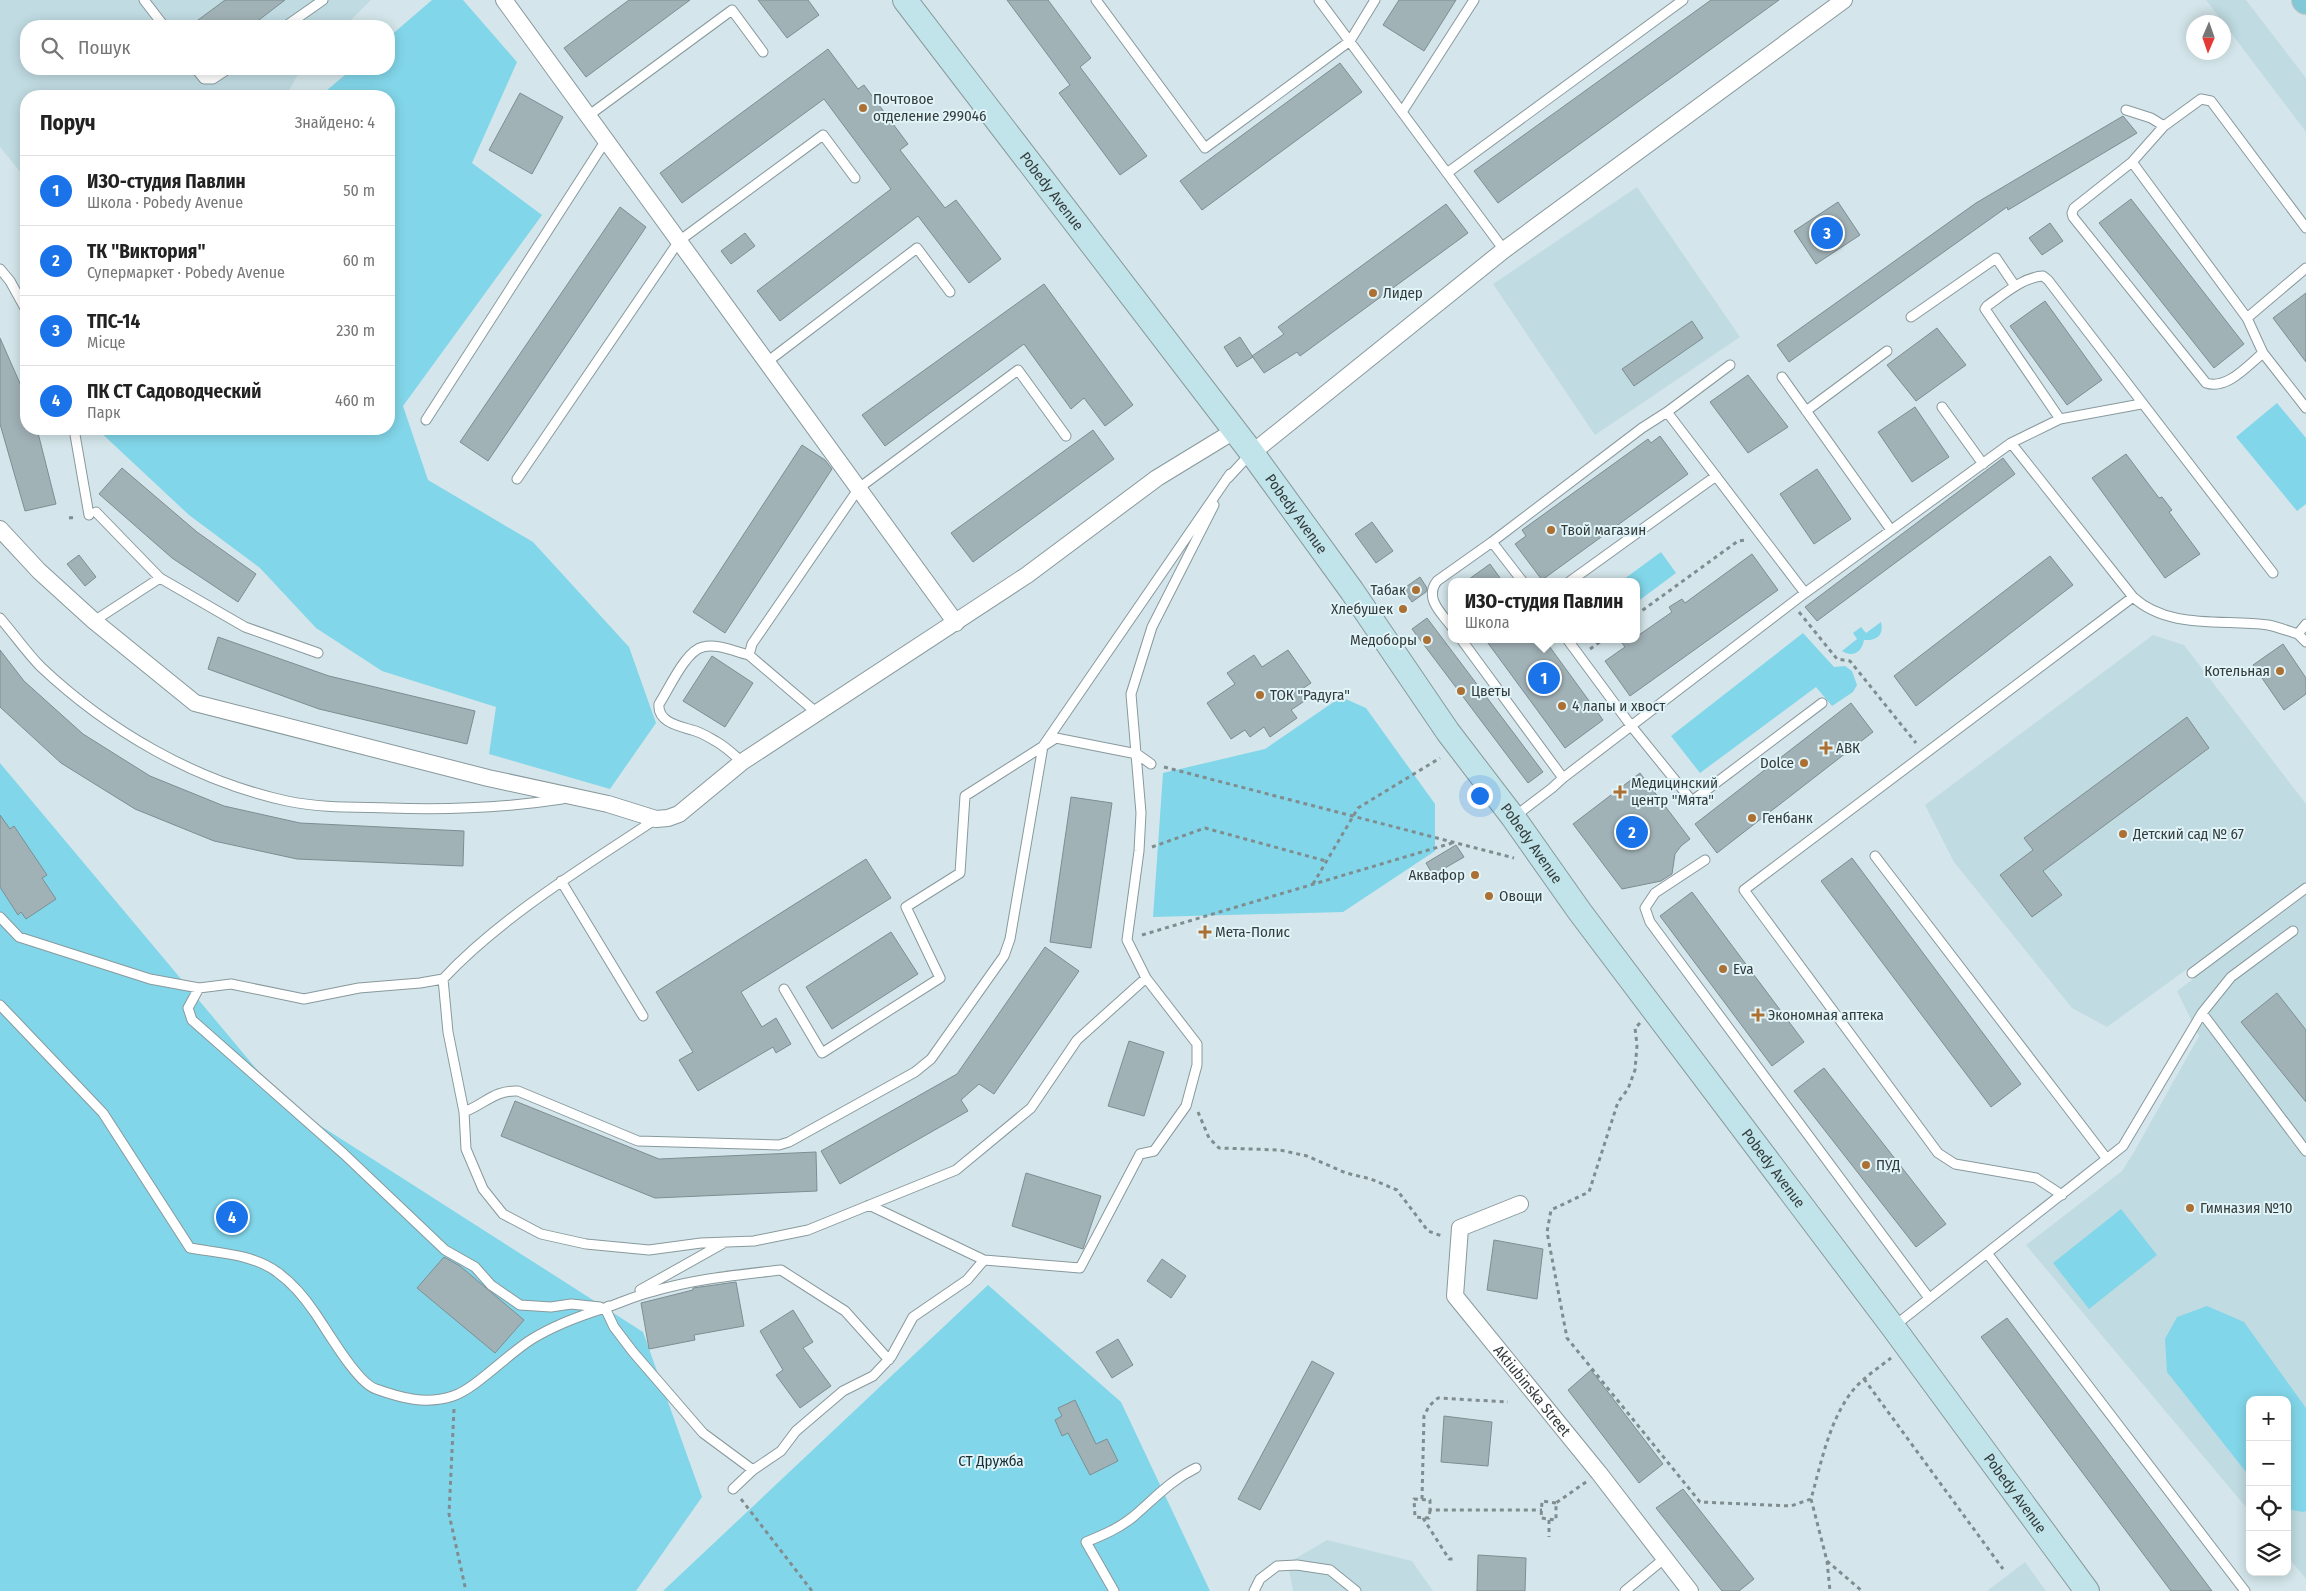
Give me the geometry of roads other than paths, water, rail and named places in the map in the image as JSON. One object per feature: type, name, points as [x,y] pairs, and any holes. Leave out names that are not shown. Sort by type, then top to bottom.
[{"type":"street","points":[[504,0],[956,623]]},
{"type":"street","name":"Pobedy Avenue","points":[[904,0],[1252,453],[1352,591],[1448,732],[1513,817],[1580,912],[1893,1327],[2087,1591]]},
{"type":"street","points":[[1252,453],[1504,250],[1844,0]]},
{"type":"street","points":[[0,529],[40,571],[94,621],[195,703],[488,778],[608,804],[656,819],[668,818],[679,814],[742,762],[1027,576],[1157,478],[1234,431]]},
{"type":"street","name":"Aktiubinska Street","points":[[1520,1204],[1460,1228],[1456,1296],[1599,1473],[1690,1591]]},
{"type":"lane","points":[[144,0],[159,20]]},
{"type":"lane","points":[[295,20],[323,0]]},
{"type":"lane","points":[[1096,0],[1205,148],[1350,41],[1375,0]]},
{"type":"lane","points":[[1319,0],[1504,250]]},
{"type":"lane","points":[[1402,112],[1474,0]]},
{"type":"lane","points":[[1447,173],[1683,0]]},
{"type":"lane","points":[[588,116],[732,10],[763,52]]},
{"type":"lane","points":[[201,75],[204,79],[213,79],[219,75]]},
{"type":"lane","points":[[2262,353],[2224,384],[2215,386],[2206,383],[2073,217],[2072,213],[2074,208],[2132,162],[2164,126],[2201,99],[2211,101],[2306,228]]},
{"type":"lane","points":[[2126,110],[2151,118],[2164,126]]},
{"type":"lane","points":[[517,479],[679,241],[823,135],[855,178]]},
{"type":"lane","points":[[426,420],[606,140]]},
{"type":"lane","points":[[2132,162],[2247,318],[2262,353],[2306,408]]},
{"type":"lane","points":[[767,362],[917,248],[950,292]]},
{"type":"lane","points":[[1911,317],[1996,258],[2015,286]]},
{"type":"lane","points":[[2247,318],[2306,268]]},
{"type":"lane","points":[[0,269],[10,281],[20,299]]},
{"type":"lane","points":[[2060,419],[1986,312],[1987,306],[2015,286],[2038,276],[2043,276],[2048,280],[2141,404],[2273,573]]},
{"type":"lane","points":[[1806,411],[1887,351]]},
{"type":"lane","points":[[1448,622],[1434,603],[1432,592],[1433,586],[1437,581],[1492,542],[1642,428],[1730,366]]},
{"type":"lane","points":[[749,655],[752,644],[859,488],[1018,370],[1066,436]]},
{"type":"lane","points":[[1782,377],[1891,530]]},
{"type":"lane","points":[[1513,817],[1805,593],[2011,444],[2060,419],[2141,404]]},
{"type":"lane","points":[[1942,407],[1983,464]]},
{"type":"lane","points":[[1667,412],[1805,593]]},
{"type":"lane","points":[[75,435],[92,514],[160,578],[245,627],[318,653]]},
{"type":"lane","points":[[2011,444],[2133,597],[2144,606],[2174,619],[2268,626],[2298,634],[2306,642]]},
{"type":"lane","points":[[464,1112],[479,1107],[495,1094],[506,1091],[518,1091],[638,1141],[779,1145],[789,1142],[915,1072],[931,1059],[1004,956],[1010,939],[1043,746],[1230,474],[1252,453]]},
{"type":"lane","points":[[869,1205],[984,1260],[1080,1268],[1140,1154],[1154,1151],[1186,1106],[1197,1065],[1197,1044],[1146,978],[1127,940],[1139,851],[1141,813],[1131,694],[1152,627],[1230,474]]},
{"type":"lane","points":[[1575,578],[1716,476]]},
{"type":"lane","points":[[1492,542],[1520,578]]},
{"type":"lane","points":[[94,621],[160,578]]},
{"type":"lane","points":[[2062,1195],[2036,1178],[1955,1164],[1938,1153],[1744,890],[2133,597]]},
{"type":"lane","points":[[0,618],[40,666],[90,709],[144,743],[204,775],[252,791],[288,801],[325,805],[442,810],[519,806],[575,797]]},
{"type":"lane","points":[[2298,634],[2306,624]]},
{"type":"lane","points":[[1464,643],[1563,778]]},
{"type":"lane","points":[[1570,643],[1632,727],[1692,801],[1822,703]]},
{"type":"lane","points":[[742,762],[718,743],[694,730],[676,726],[662,716],[658,710],[659,704],[691,653],[704,646],[723,648],[749,655],[817,713]]},
{"type":"lane","points":[[784,989],[822,1053],[940,978],[906,907],[960,873],[965,796],[1056,738],[1137,754],[1151,764]]},
{"type":"lane","points":[[0,917],[20,937],[150,980],[199,988],[231,984],[304,998],[359,988],[420,984],[443,979],[466,954],[562,881],[656,819]]},
{"type":"lane","points":[[1875,856],[2107,1159]]},
{"type":"lane","points":[[1705,860],[1655,893],[1646,908],[1650,922],[1929,1298]]},
{"type":"lane","points":[[562,881],[643,1016]]},
{"type":"lane","points":[[2192,973],[2306,888]]},
{"type":"lane","points":[[1893,1327],[2123,1146],[2202,1013],[2231,977],[2293,931]]},
{"type":"lane","points":[[443,979],[448,1032],[464,1112],[466,1148],[483,1189],[503,1214],[541,1234],[586,1244],[650,1250],[725,1242],[754,1241],[808,1230],[956,1170],[1030,1108],[1077,1040],[1146,978]]},
{"type":"lane","points":[[199,988],[188,1008],[192,1020],[344,1154],[445,1250],[475,1267],[491,1285],[520,1305],[551,1307],[571,1304],[605,1308],[666,1277],[725,1242]]},
{"type":"lane","points":[[0,1005],[103,1113],[190,1248],[248,1258],[276,1271],[303,1297],[354,1369],[372,1388],[406,1399],[432,1401],[454,1396],[531,1339],[572,1318],[650,1292],[706,1279],[781,1270],[845,1311],[889,1360]]},
{"type":"lane","points":[[2202,1013],[2306,1151]]},
{"type":"lane","points":[[1987,1253],[2246,1591]]},
{"type":"lane","points":[[733,1488],[753,1470],[781,1451],[796,1431],[831,1400],[843,1391],[873,1376],[889,1360],[913,1317],[967,1280],[984,1260]]},
{"type":"lane","points":[[605,1308],[614,1327],[633,1352],[703,1433],[753,1470]]},
{"type":"lane","points":[[1114,1591],[1086,1542],[1106,1534],[1134,1516],[1178,1477],[1196,1468]]},
{"type":"lane","points":[[1625,1591],[1665,1558]]},
{"type":"lane","points":[[1254,1591],[1260,1579],[1277,1566],[1297,1565],[1330,1570],[1356,1591]]},
{"type":"place","name":"Почтовое отделение 299046","points":[[863,108]]},
{"type":"place","name":"ТПС-14","points":[[1827,233]]},
{"type":"place","name":"Лидер","points":[[1373,293]]},
{"type":"place","name":"Твой магазин","points":[[1551,530]]},
{"type":"place","name":"Табак","points":[[1416,590]]},
{"type":"place","name":"Хлебушек","points":[[1403,609]]},
{"type":"place","name":"Медоборы","points":[[1427,640]]},
{"type":"place","name":"Котельная","points":[[2280,671]]},
{"type":"place","name":"ИЗО-студия Павлин","points":[[1544,678]]},
{"type":"place","name":"Цветы","points":[[1461,691]]},
{"type":"place","name":"ТОК \"Радуга\"","points":[[1260,695]]},
{"type":"place","name":"4 лапы и хвост","points":[[1562,706]]},
{"type":"place","name":"АВК","points":[[1826,748]]},
{"type":"place","name":"Dolce","points":[[1804,763]]},
{"type":"place","name":"Медицинский центр \"Мята\"","points":[[1620,792]]},
{"type":"place","name":"Генбанк","points":[[1752,818]]},
{"type":"place","name":"ТК \"Виктория\"","points":[[1632,832]]},
{"type":"place","name":"Детский сад № 67","points":[[2123,834]]},
{"type":"place","name":"Аквафор","points":[[1475,875]]},
{"type":"place","name":"Овощи","points":[[1489,896]]},
{"type":"place","name":"Мета-Полис","points":[[1205,932]]},
{"type":"place","name":"Eva","points":[[1723,969]]},
{"type":"place","name":"Экономная аптека","points":[[1758,1015]]},
{"type":"place","name":"ПУД","points":[[1866,1165]]},
{"type":"place","name":"Гимназия №10","points":[[2190,1208]]},
{"type":"place","name":"ПК СТ Садоводческий","points":[[232,1217]]},
{"type":"park label","name":"СТ Дружба","points":[[991,1461]]}]
